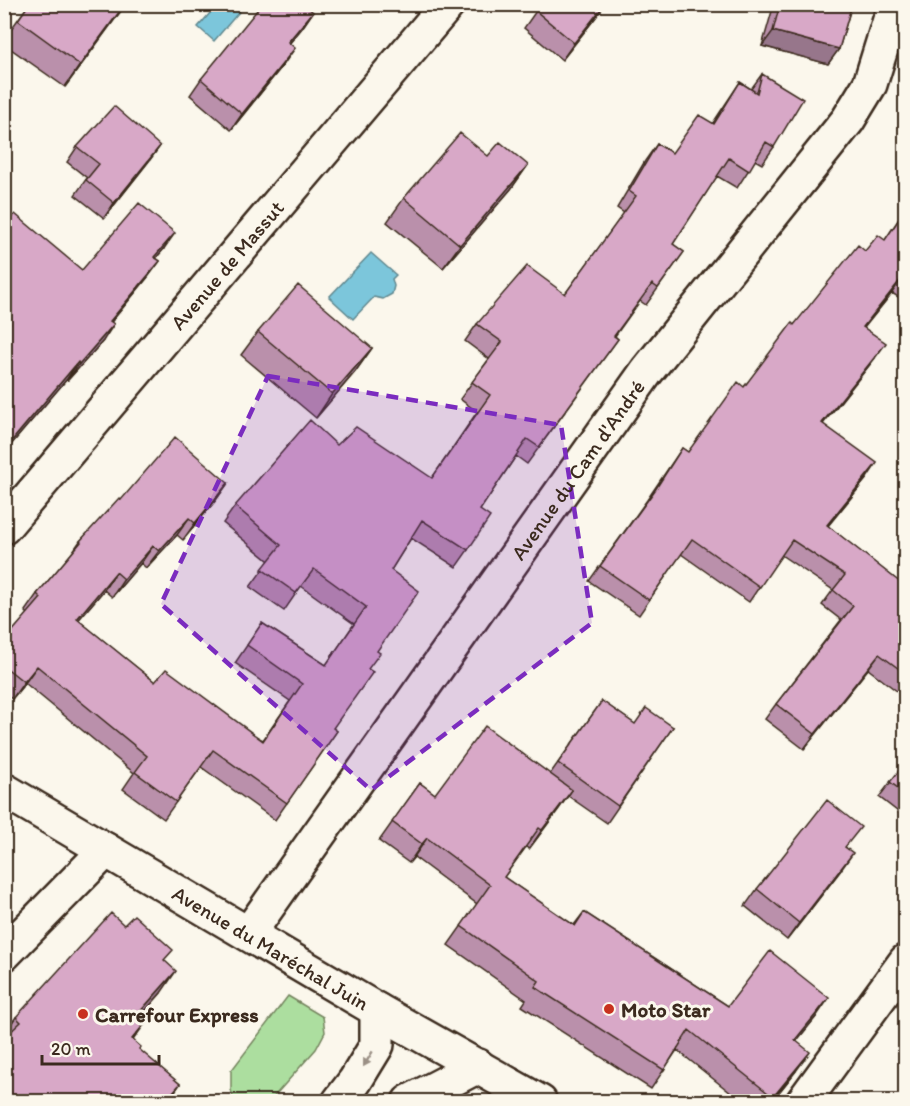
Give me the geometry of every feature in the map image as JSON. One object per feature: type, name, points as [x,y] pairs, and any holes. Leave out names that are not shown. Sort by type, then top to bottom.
[{"type":"street","name":"Avenue de Massut","points":[[4,527],[448,4]]},
{"type":"street","name":"Avenue du Cam d'André","points":[[249,933],[647,371],[848,120],[870,84],[895,4]]},
{"type":"street","name":"Avenue du Maréchal Juin","points":[[4,790],[376,1010],[540,1101]]},
{"type":"street","points":[[4,954],[106,850]]},
{"type":"street","points":[[803,1101],[906,961]]},
{"type":"street","points":[[339,1101],[355,1081],[376,1045],[376,1010]]},
{"type":"street","points":[[410,1101],[477,1066]]},
{"type":"highlighted area","points":[[268,376],[561,425],[592,623],[371,790],[161,604]]},
{"type":"green space","points":[[288,996],[323,1017],[325,1032],[316,1049],[270,1101],[234,1101],[231,1090],[231,1071]]},
{"type":"water","points":[[217,5],[245,5],[214,41],[198,27]]},
{"type":"water","points":[[371,253],[396,275],[392,279],[394,286],[392,294],[383,299],[374,297],[353,319],[329,297]]},
{"type":"building","points":[[29,4],[50,4],[56,9],[59,4],[125,4],[80,65],[18,20]]},
{"type":"building","points":[[262,4],[304,4],[313,12],[288,42],[295,48],[242,114],[201,79]]},
{"type":"building","points":[[541,4],[605,4],[574,43],[536,11]]},
{"type":"building","points":[[780,4],[852,4],[839,49],[773,31]]},
{"type":"building","points":[[762,74],[803,99],[774,147],[766,142],[749,171],[729,158],[673,244],[684,252],[658,288],[652,284],[614,336],[618,339],[539,447],[527,439],[480,510],[490,517],[468,550],[422,520],[391,570],[419,591],[377,651],[380,653],[368,669],[373,672],[333,728],[337,731],[287,803],[213,750],[176,802],[135,772],[147,756],[37,666],[24,682],[4,666],[4,641],[41,598],[37,594],[80,541],[119,498],[121,500],[175,437],[228,483],[195,523],[189,518],[159,551],[153,546],[124,579],[116,572],[77,619],[155,682],[166,669],[263,741],[302,684],[247,645],[262,623],[326,665],[366,607],[314,569],[296,593],[262,569],[281,545],[235,506],[310,420],[337,445],[356,427],[432,478],[490,395],[472,382],[502,342],[477,324],[527,266],[565,294],[636,196],[629,191],[657,144],[672,153],[699,115],[714,124],[740,82],[757,93]]},
{"type":"building","points":[[114,106],[160,146],[114,203],[86,180],[99,164],[77,147]]},
{"type":"building","points":[[460,133],[488,156],[500,142],[528,165],[460,245],[404,198]]},
{"type":"building","points":[[139,203],[175,233],[154,257],[160,261],[110,321],[114,324],[79,364],[78,362],[4,450],[4,329],[10,323],[4,319],[4,225],[15,214],[82,270]]},
{"type":"building","points":[[906,209],[906,280],[902,278],[863,327],[886,343],[822,423],[877,463],[827,525],[906,587],[906,674],[879,654],[815,734],[776,704],[853,606],[833,590],[845,575],[792,540],[760,587],[692,539],[649,600],[600,566],[682,448],[688,452],[738,382],[744,387],[792,323],[794,325],[858,245],[865,251],[878,235],[885,240]]},
{"type":"building","points":[[298,285],[372,348],[332,394],[258,332]]},
{"type":"building","points":[[602,701],[635,724],[646,708],[673,727],[618,806],[558,763]]},
{"type":"building","points":[[485,726],[572,790],[542,830],[539,828],[504,877],[575,926],[584,912],[728,1006],[770,951],[829,998],[795,1040],[810,1052],[773,1097],[689,1030],[664,1070],[535,987],[539,981],[461,926],[490,885],[427,838],[422,844],[392,822],[420,783],[435,794]]},
{"type":"building","points":[[906,762],[906,794],[890,782]]},
{"type":"building","points":[[827,800],[861,827],[845,847],[853,853],[799,923],[757,889]]},
{"type":"building","name":"Carrefour Express","points":[[111,913],[124,925],[134,915],[173,950],[164,960],[176,971],[138,1014],[146,1022],[132,1039],[141,1047],[139,1049],[180,1084],[165,1101],[4,1101],[4,1038],[21,1022],[16,1017]]},
{"type":"place","name":"Moto Star","points":[[609,1009]]},
{"type":"place","name":"Carrefour Express","points":[[83,1014]]}]
